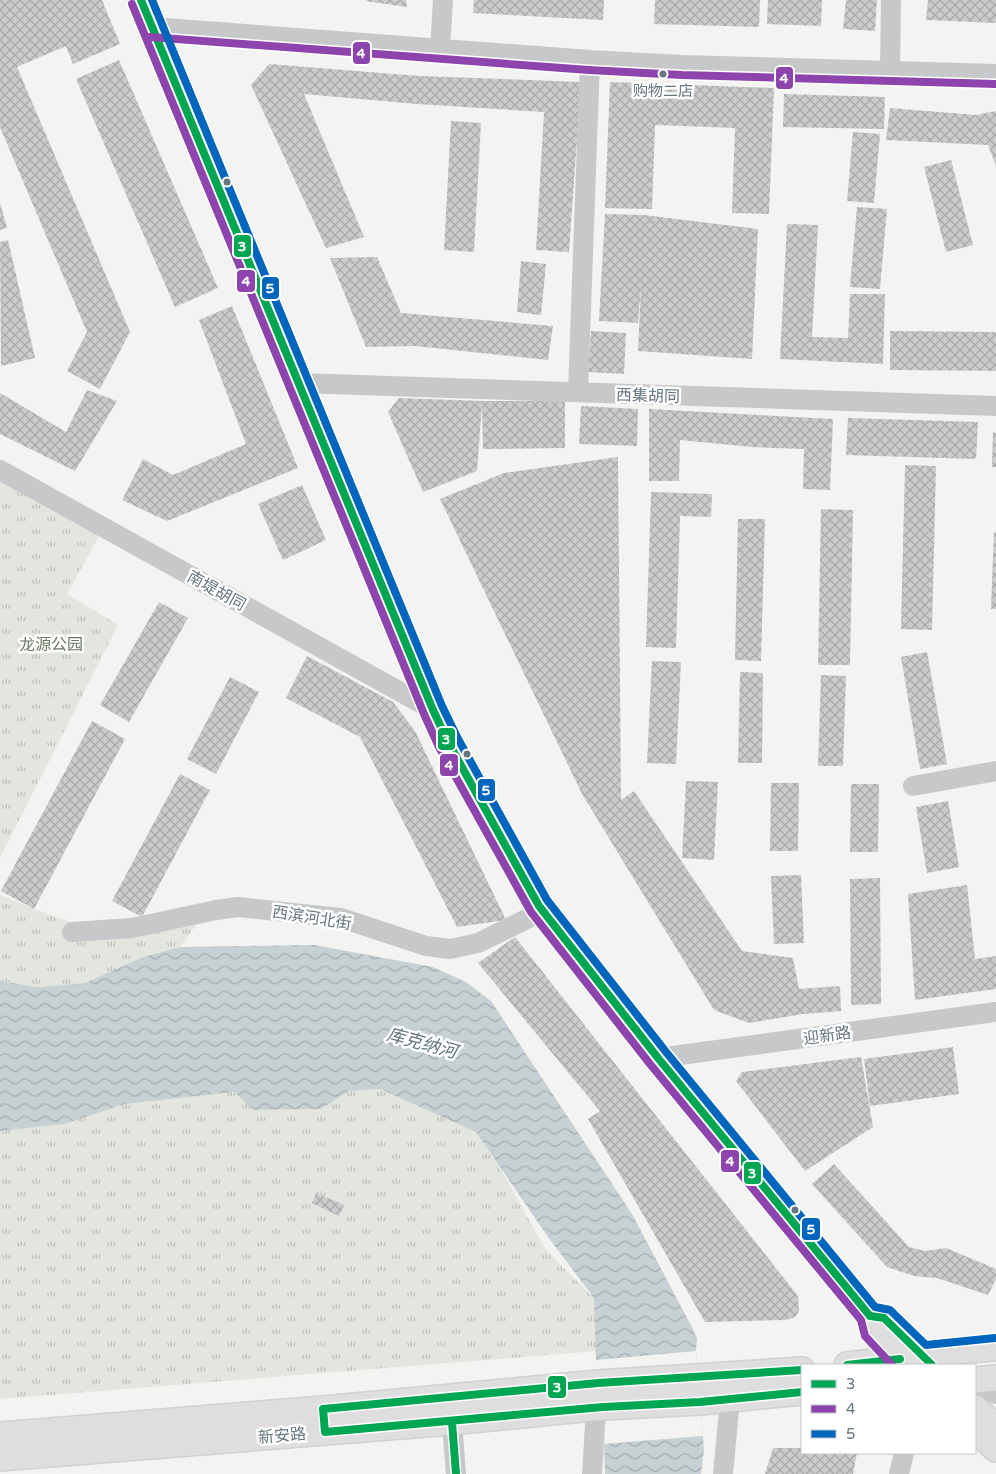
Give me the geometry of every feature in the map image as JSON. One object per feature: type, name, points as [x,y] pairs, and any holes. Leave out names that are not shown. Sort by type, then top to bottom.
[{"type":"main road","points":[[141,0],[433,710],[453,750],[543,911],[658,1058],[870,1316],[884,1318],[916,1362]]},
{"type":"main road","points":[[870,1364],[916,1362],[967,1350],[996,1348]]},
{"type":"main road","name":"新安路","points":[[0,1458],[452,1422],[599,1400],[698,1377],[801,1370]]},
{"type":"main road","points":[[976,1380],[996,1378]]},
{"type":"main road","name":"新安路","points":[[0,1435],[323,1409],[599,1400],[700,1402],[801,1392]]},
{"type":"main road","points":[[976,1409],[996,1427]]},
{"type":"main road","points":[[976,1431],[996,1449]]},
{"type":"street","points":[[440,49],[443,0]]},
{"type":"street","points":[[890,70],[891,0]]},
{"type":"street","points":[[151,27],[590,60],[996,74]]},
{"type":"street","points":[[578,392],[590,60]]},
{"type":"street","name":"西集胡同","points":[[299,383],[996,406]]},
{"type":"street","name":"南堤胡同","points":[[0,470],[433,710]]},
{"type":"street","points":[[913,786],[996,771]]},
{"type":"street","name":"西滨河北街","points":[[72,932],[132,928],[238,907],[341,918],[426,946],[450,949],[478,943],[543,911]]},
{"type":"street","name":"迎新路","points":[[658,1058],[996,1012]]},
{"type":"street","points":[[976,1388],[996,1394]]},
{"type":"street","points":[[723,1474],[730,1398]]},
{"type":"street","points":[[592,1474],[599,1400]]},
{"type":"street","points":[[452,1422],[456,1474]]},
{"type":"street","points":[[899,1474],[904,1454]]},
{"type":"green space","name":"龙源公园","points":[[0,477],[100,534],[67,594],[118,625],[0,858]]},
{"type":"green space","points":[[0,895],[113,937],[199,921],[180,947],[143,957],[85,983],[38,987],[0,981]]},
{"type":"green space","points":[[380,1089],[476,1132],[497,1163],[546,1250],[606,1310],[598,1351],[0,1399],[0,1131],[64,1124],[125,1104],[234,1092],[254,1110],[321,1109],[349,1091]]},
{"type":"water","name":"库克纳河","points":[[314,945],[433,967],[466,982],[491,1001],[632,1214],[694,1331],[697,1339],[696,1351],[704,1450],[701,1474],[605,1474],[603,1407],[596,1360],[594,1298],[548,1237],[476,1132],[380,1089],[349,1091],[321,1109],[254,1110],[234,1092],[125,1104],[64,1124],[0,1131],[0,981],[38,987],[85,983],[143,957],[180,947]]},
{"type":"pier","points":[[696,1351],[703,1436],[603,1444],[596,1360]]},
{"type":"building","points":[[0,0],[102,0],[120,44],[73,64],[66,46],[17,67],[130,332],[100,389],[67,371],[87,332],[0,127]]},
{"type":"building","points":[[406,0],[407,7],[366,1]]},
{"type":"building","points":[[474,0],[604,0],[603,20],[473,13]]},
{"type":"building","points":[[655,0],[760,0],[759,27],[654,24]]},
{"type":"building","points":[[768,0],[822,0],[821,26],[767,24]]},
{"type":"building","points":[[846,0],[877,0],[875,31],[843,29]]},
{"type":"building","points":[[928,0],[996,0],[996,23],[926,20]]},
{"type":"building","points":[[119,60],[218,288],[175,307],[76,79]]},
{"type":"building","points":[[269,64],[419,76],[581,82],[569,252],[536,250],[544,112],[417,104],[304,94],[364,237],[326,248],[251,85]]},
{"type":"building","points":[[610,82],[774,88],[769,214],[732,213],[735,128],[655,125],[652,209],[605,208]]},
{"type":"building","points":[[784,94],[885,97],[884,129],[783,127]]},
{"type":"building","points":[[890,108],[976,115],[996,111],[996,166],[988,145],[886,140]]},
{"type":"building","points":[[451,121],[481,123],[474,252],[444,250]]},
{"type":"building","points":[[853,132],[880,134],[874,203],[847,201]]},
{"type":"building","points":[[951,160],[973,245],[946,252],[924,167]]},
{"type":"building","points":[[0,203],[7,228],[0,230]]},
{"type":"building","points":[[857,207],[887,209],[880,289],[850,287]]},
{"type":"building","points":[[605,214],[644,215],[758,229],[752,359],[638,351],[641,285],[638,323],[599,321]]},
{"type":"building","points":[[787,224],[818,225],[812,337],[848,338],[850,294],[885,294],[883,364],[780,359]]},
{"type":"building","points":[[8,240],[35,358],[1,366],[0,242]]},
{"type":"building","points":[[377,257],[401,313],[553,326],[548,360],[415,346],[366,347],[330,258]]},
{"type":"building","points":[[521,261],[546,264],[541,315],[517,312]]},
{"type":"building","points":[[232,306],[298,468],[167,521],[122,500],[143,459],[173,475],[246,444],[199,320]]},
{"type":"building","points":[[591,331],[626,333],[624,374],[588,372]]},
{"type":"building","points":[[890,331],[996,332],[996,371],[890,370]]},
{"type":"building","points":[[87,390],[117,401],[75,471],[0,434],[0,393],[66,432]]},
{"type":"building","points":[[399,398],[565,401],[565,448],[483,449],[482,404],[477,471],[423,492],[388,412]]},
{"type":"building","points":[[581,406],[638,409],[637,446],[579,444]]},
{"type":"building","points":[[649,409],[833,419],[830,490],[803,489],[804,449],[752,447],[680,440],[679,481],[649,481]]},
{"type":"building","points":[[848,418],[978,422],[976,459],[846,455]]},
{"type":"building","points":[[993,432],[996,433],[996,467],[992,467]]},
{"type":"building","points":[[618,457],[621,800],[634,791],[742,951],[793,958],[799,989],[840,986],[841,1011],[803,1014],[749,1023],[714,1010],[582,794],[440,499],[504,473]]},
{"type":"building","points":[[905,465],[936,466],[932,630],[901,629]]},
{"type":"building","points":[[302,485],[326,540],[283,560],[258,504]]},
{"type":"building","points":[[651,492],[712,494],[711,517],[680,516],[676,648],[646,647]]},
{"type":"building","points":[[821,509],[853,510],[850,665],[818,665]]},
{"type":"building","points":[[738,519],[765,519],[761,661],[735,660]]},
{"type":"building","points":[[994,532],[996,532],[996,609],[991,609]]},
{"type":"building","points":[[159,602],[188,618],[129,722],[100,705]]},
{"type":"building","points":[[927,652],[947,764],[920,769],[901,657]]},
{"type":"building","points":[[307,656],[393,702],[415,731],[506,920],[457,927],[360,737],[286,698]]},
{"type":"building","points":[[652,661],[681,662],[676,764],[647,763]]},
{"type":"building","points":[[740,672],[763,673],[762,763],[738,763]]},
{"type":"building","points":[[821,675],[846,676],[843,766],[818,766]]},
{"type":"building","points":[[230,677],[259,692],[216,774],[187,759]]},
{"type":"building","points":[[92,721],[125,739],[34,909],[1,891]]},
{"type":"building","points":[[180,774],[210,790],[142,917],[112,901]]},
{"type":"building","points":[[686,781],[718,782],[714,860],[682,858]]},
{"type":"building","points":[[771,783],[799,783],[798,851],[770,851]]},
{"type":"building","points":[[851,784],[879,784],[878,852],[850,852]]},
{"type":"building","points":[[948,801],[959,867],[927,873],[916,807]]},
{"type":"building","points":[[801,875],[804,943],[774,944],[771,876]]},
{"type":"building","points":[[880,878],[881,1004],[851,1005],[850,879]]},
{"type":"building","points":[[967,885],[975,959],[996,956],[996,989],[915,1000],[908,894]]},
{"type":"building","points":[[515,937],[798,1296],[799,1311],[795,1317],[786,1320],[705,1322],[588,1119],[600,1111],[478,963]]},
{"type":"building","points":[[953,1047],[959,1094],[870,1106],[864,1059]]},
{"type":"building","points":[[861,1057],[873,1127],[805,1171],[736,1081],[742,1072]]},
{"type":"building","points":[[834,1164],[909,1247],[925,1251],[946,1248],[996,1269],[996,1279],[988,1295],[937,1278],[914,1276],[887,1267],[812,1184]]},
{"type":"building","points":[[316,1193],[344,1205],[339,1216],[312,1203]]},
{"type":"building","points":[[773,1448],[801,1448],[801,1454],[857,1454],[853,1474],[765,1474]]},
{"type":"transit line","name":"3","points":[[141,0],[433,710],[448,742],[539,906],[658,1058],[870,1316],[884,1318],[931,1364]]},
{"type":"transit line","name":"5","points":[[152,0],[442,706],[457,737],[547,900],[666,1052],[875,1307],[890,1310],[926,1345],[995,1338]]},
{"type":"transit line","name":"4","points":[[132,4],[424,714],[439,747],[531,912],[650,1064],[861,1320],[865,1336],[891,1364]]},
{"type":"transit line","name":"4","points":[[150,37],[589,70],[682,75],[996,84]]},
{"type":"transit line","name":"3","points":[[856,1364],[900,1359]]},
{"type":"transit line","name":"3","points":[[801,1370],[598,1383],[323,1409],[325,1432],[603,1407],[700,1402],[801,1392]]},
{"type":"transit line","name":"3","points":[[452,1422],[456,1474]]},
{"type":"place","name":"购物二店","points":[[663,74]]}]
